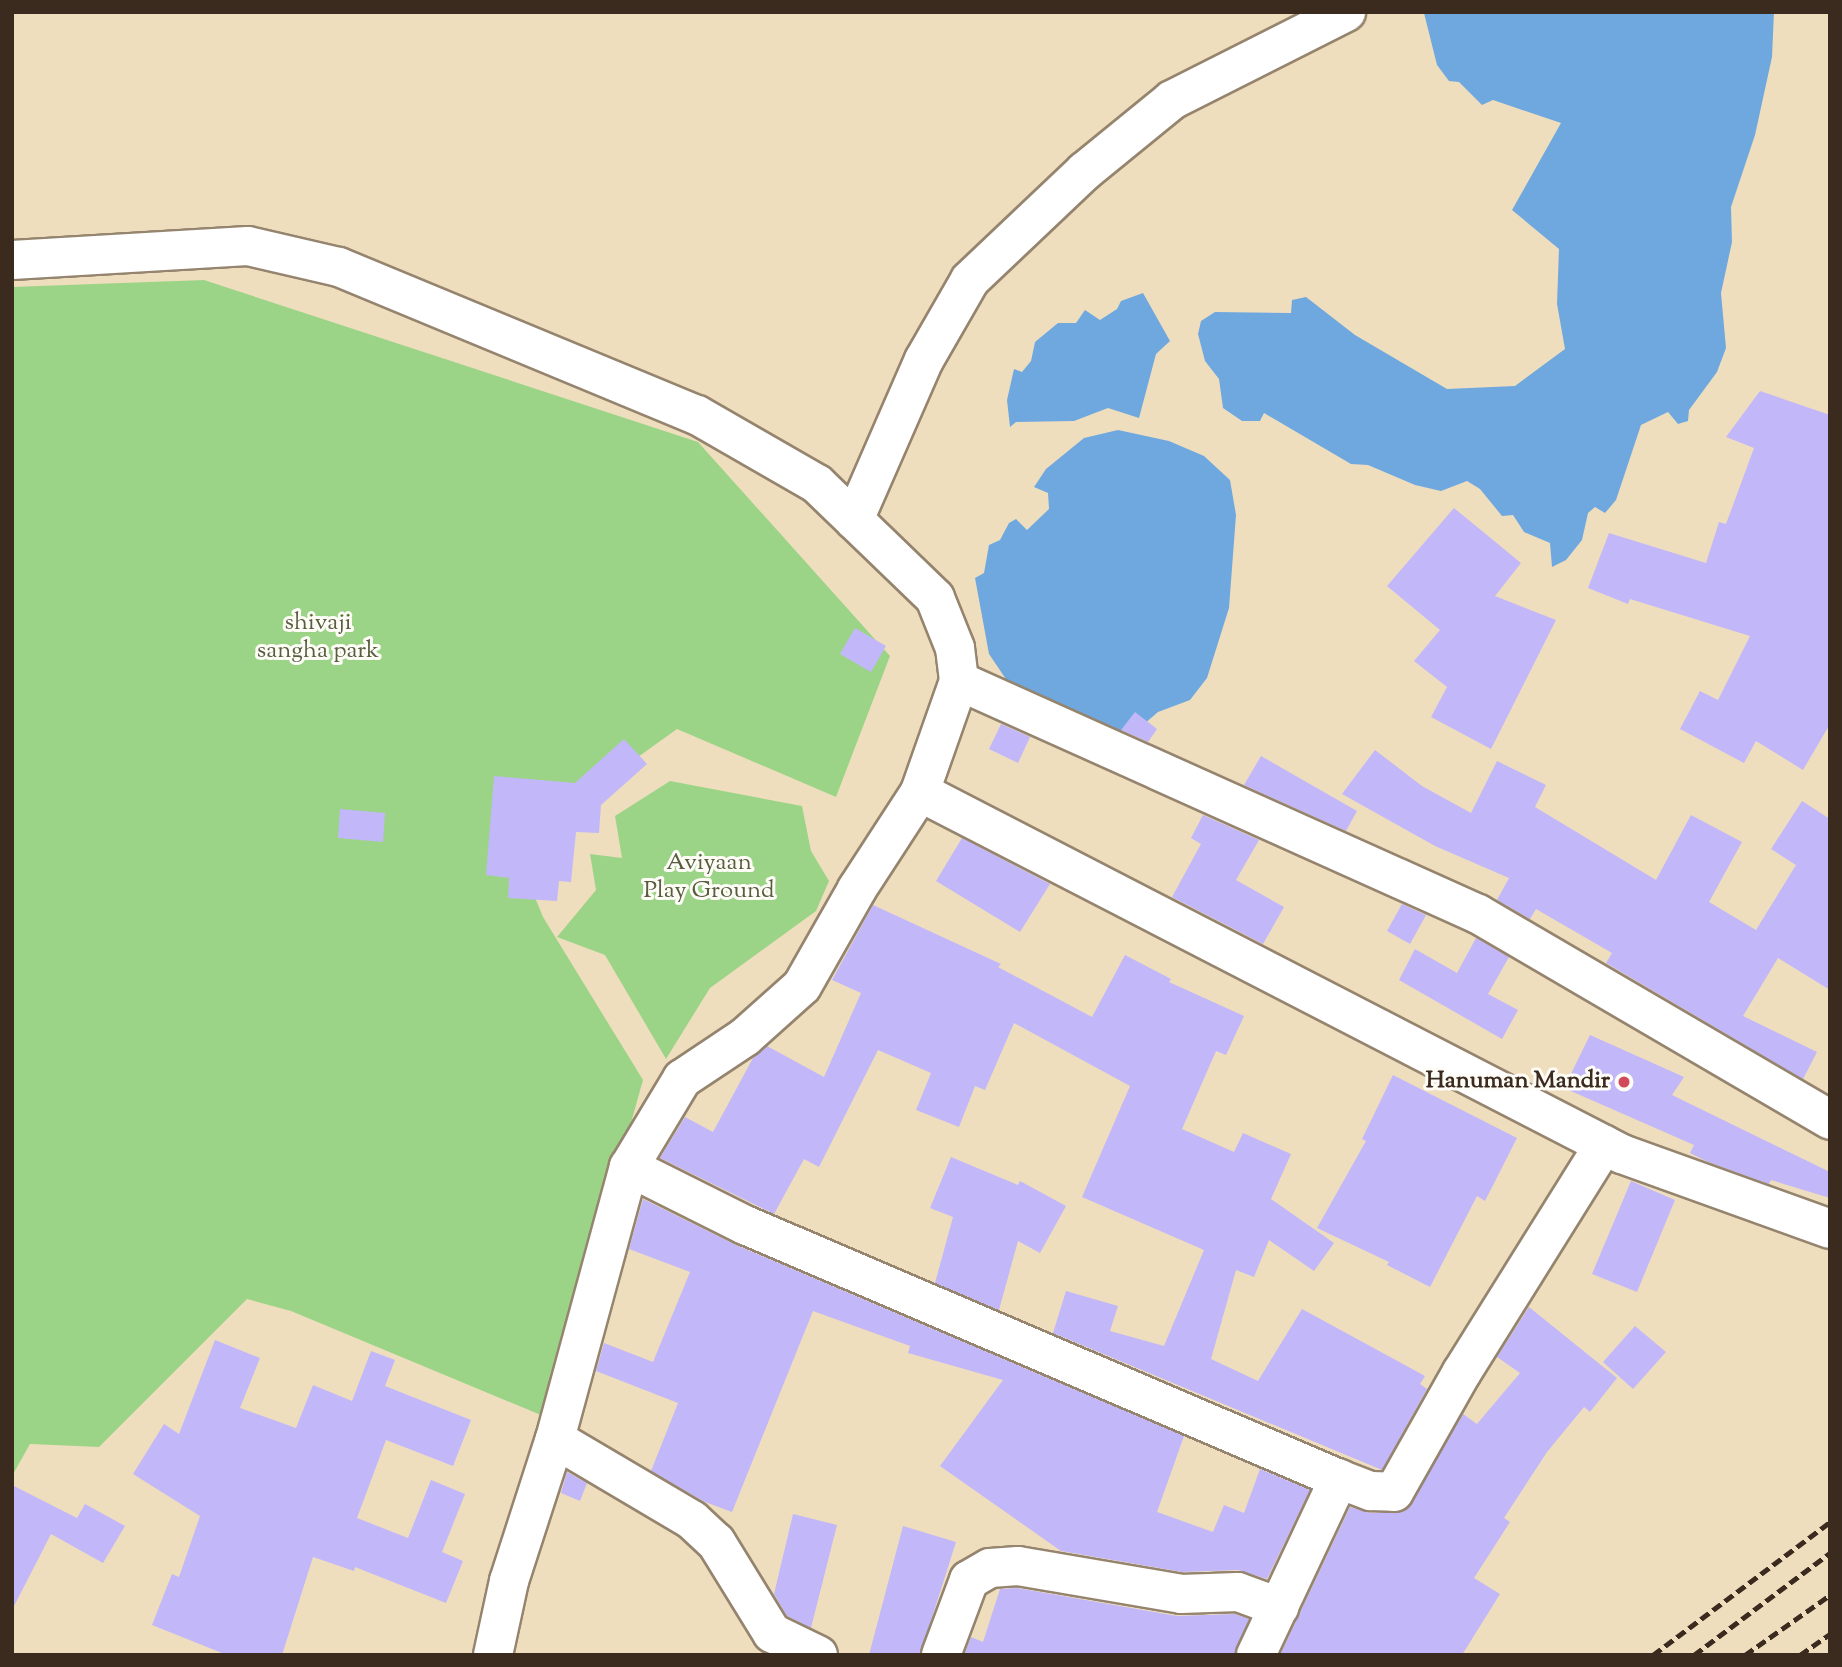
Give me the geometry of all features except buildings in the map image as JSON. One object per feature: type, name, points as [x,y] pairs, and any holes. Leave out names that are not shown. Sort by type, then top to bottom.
[{"type":"street","points":[[854,520],[924,360],[970,280],[1085,171],[1172,100],[1346,12]]},
{"type":"street","points":[[12,260],[248,246],[339,267],[697,415],[817,484],[935,598],[955,648],[959,681],[920,792],[857,889],[802,986],[745,1037],[682,1079],[629,1167],[555,1439],[509,1581],[493,1655]]},
{"type":"street","points":[[959,681],[1478,914],[1830,1119]]},
{"type":"street","points":[[920,792],[1604,1145],[1830,1228]]},
{"type":"street","points":[[629,1167],[745,1225],[1339,1479],[1371,1491],[1394,1492],[1462,1372],[1604,1145]]},
{"type":"street","points":[[555,1439],[692,1520],[716,1542],[772,1633],[817,1655]]},
{"type":"street","points":[[1256,1655],[1339,1479]]},
{"type":"street","points":[[941,1655],[969,1580],[990,1568],[1018,1566],[1181,1594],[1238,1592],[1279,1607]]},
{"type":"green space","name":"shivaji sangha park","points":[[204,280],[698,442],[890,656],[836,797],[677,729],[574,803],[529,883],[543,917],[643,1080],[548,1418],[291,1311],[247,1299],[99,1447],[30,1444],[12,1476],[12,287]]},
{"type":"green space","name":"Aviyaan Play Ground","points":[[670,781],[802,806],[811,851],[829,881],[816,911],[710,988],[666,1059],[605,955],[557,937],[596,890],[590,854],[622,858],[615,816]]},
{"type":"water","points":[[1774,12],[1772,57],[1755,135],[1731,207],[1732,242],[1721,293],[1726,348],[1717,372],[1689,410],[1688,421],[1678,424],[1668,412],[1641,425],[1616,500],[1605,513],[1595,507],[1588,513],[1582,540],[1566,560],[1552,567],[1550,543],[1524,532],[1513,515],[1502,516],[1480,489],[1467,481],[1441,491],[1415,485],[1368,465],[1351,464],[1264,413],[1260,421],[1242,421],[1223,408],[1219,379],[1205,361],[1198,334],[1201,321],[1215,312],[1291,313],[1292,300],[1306,297],[1355,335],[1447,389],[1515,386],[1565,349],[1557,304],[1559,249],[1512,210],[1561,123],[1493,100],[1482,105],[1459,82],[1449,81],[1437,65],[1424,13]]},
{"type":"water","points":[[1143,293],[1170,341],[1156,354],[1139,418],[1108,408],[1074,421],[1016,422],[1010,427],[1007,400],[1014,369],[1022,372],[1031,361],[1035,342],[1058,323],[1076,323],[1085,310],[1100,320],[1117,309],[1121,301]]},
{"type":"water","points":[[1118,430],[1169,441],[1204,456],[1230,480],[1236,515],[1229,608],[1207,678],[1190,700],[1158,712],[1136,731],[1113,730],[1014,691],[989,654],[975,578],[984,573],[989,545],[1000,540],[1009,523],[1016,519],[1027,530],[1049,509],[1048,493],[1034,487],[1046,469],[1084,438]]},
{"type":"railway","points":[[1653,1655],[1830,1522]]},
{"type":"railway","points":[[1694,1655],[1830,1553]]},
{"type":"railway","points":[[1745,1655],[1830,1595]]},
{"type":"railway","points":[[1800,1655],[1830,1634]]},
{"type":"place","name":"Hanuman Mandir","points":[[1624,1082]]}]
